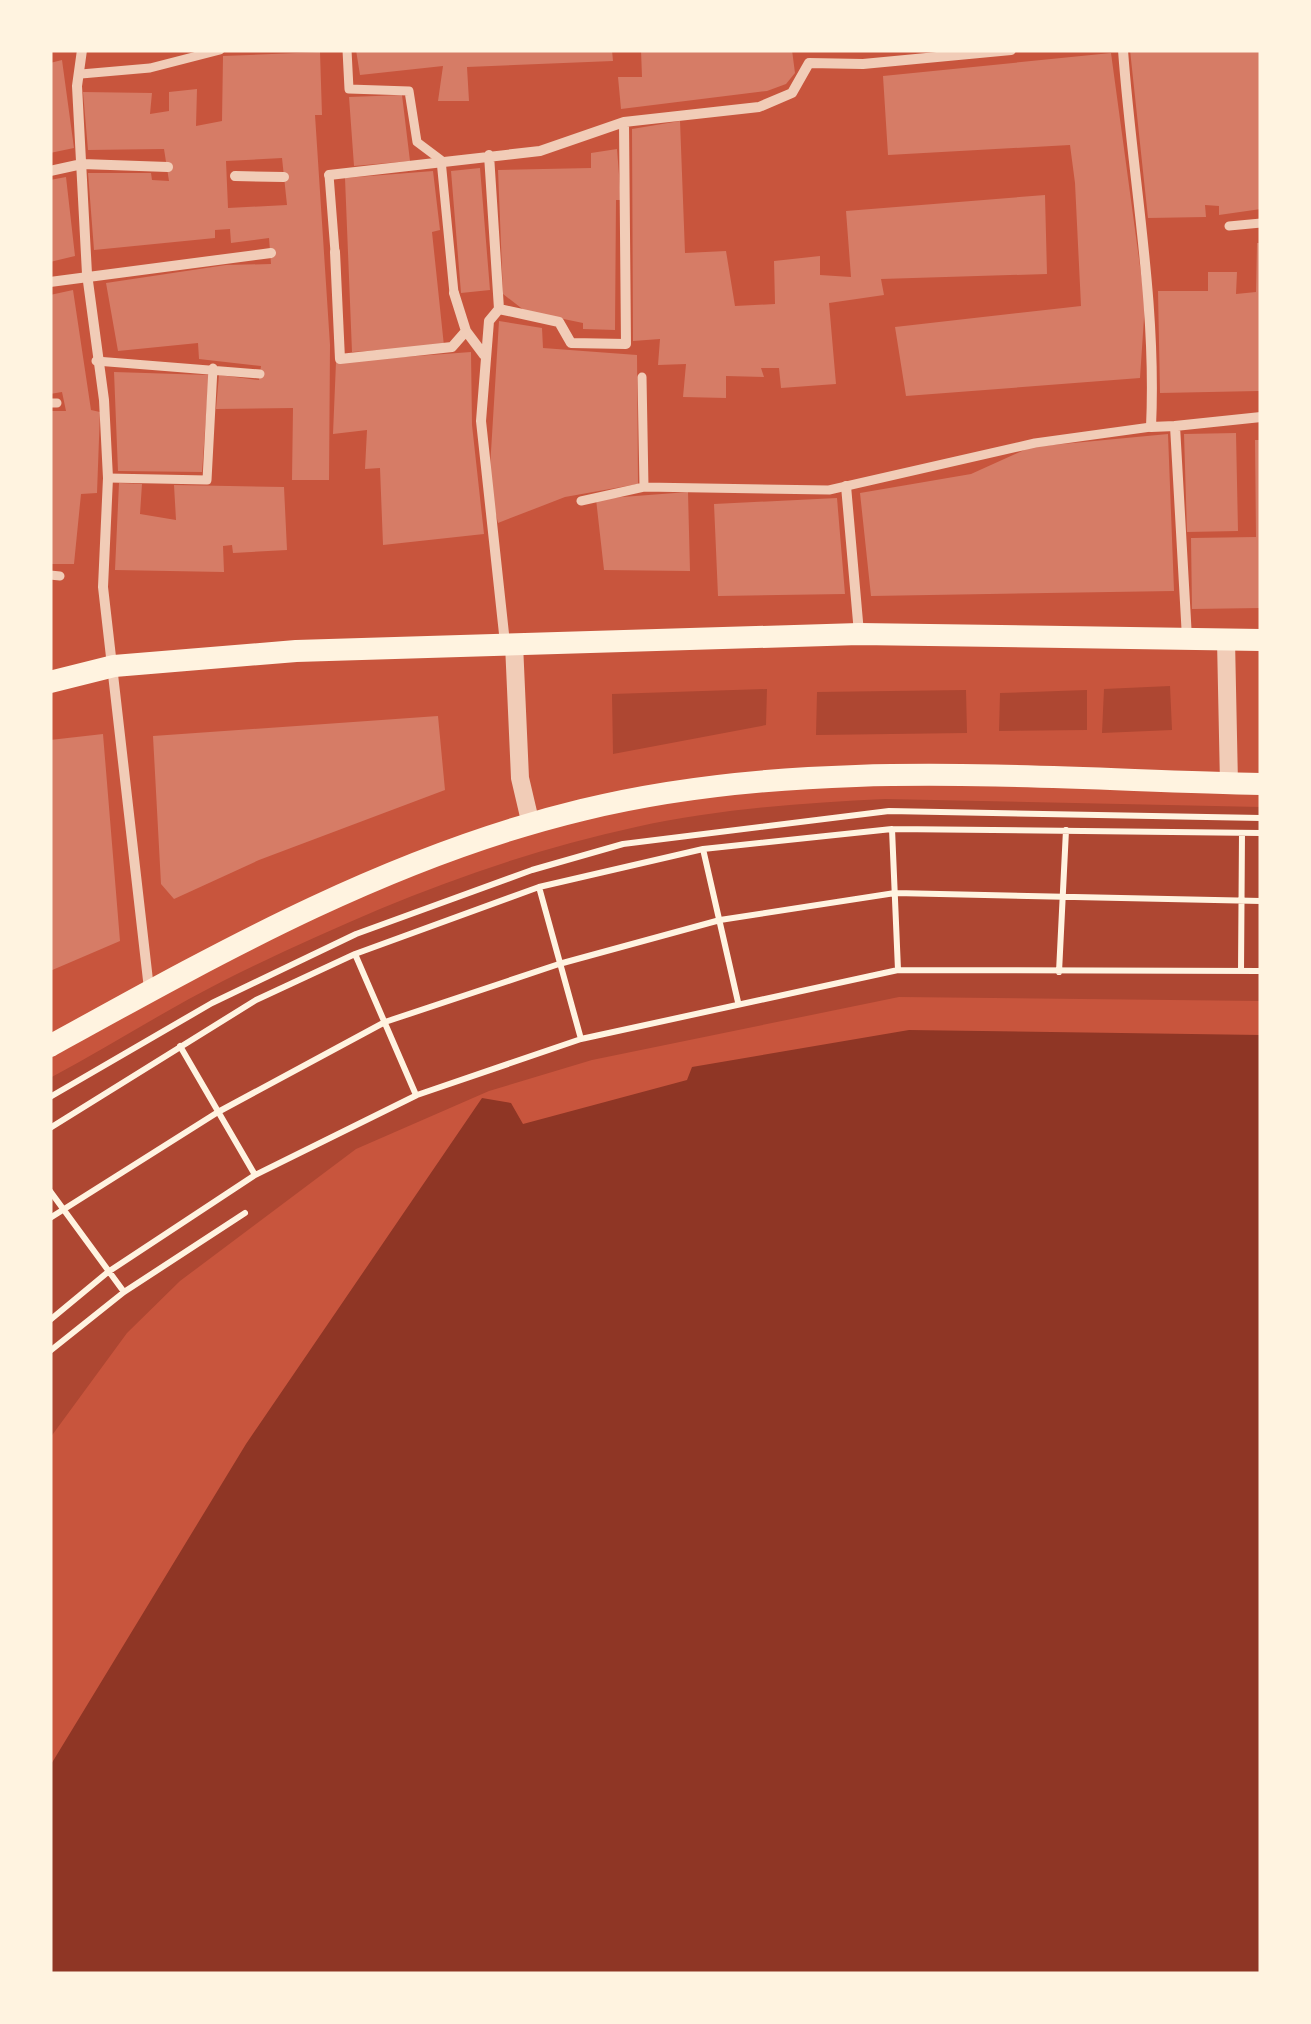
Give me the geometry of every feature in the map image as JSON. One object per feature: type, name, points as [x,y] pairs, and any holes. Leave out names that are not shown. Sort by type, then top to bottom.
[{"type":"main road","points":[[50,682],[114,666],[296,651],[859,634],[1261,640]]},
{"type":"main road","points":[[50,1046],[149,989],[313,906],[420,862],[581,810],[678,791],[871,776],[1261,784]]},
{"type":"street","points":[[82,50],[77,86],[86,274],[108,478],[102,573],[149,989]]},
{"type":"street","points":[[81,74],[150,68],[220,50]]},
{"type":"street","points":[[347,50],[349,89],[409,91],[417,142],[442,160],[454,293],[466,331],[484,355]]},
{"type":"street","points":[[466,331],[452,347],[340,358],[329,175],[540,152],[624,122],[775,103],[792,94],[809,62],[806,50]]},
{"type":"street","points":[[809,62],[862,64],[1011,50]]},
{"type":"street","points":[[1123,50],[1129,137],[1143,229],[1153,382],[1151,427]]},
{"type":"street","points":[[499,309],[559,322],[570,343],[626,344],[624,122]]},
{"type":"street","points":[[489,155],[499,309],[489,321],[484,355],[484,485],[509,644],[520,778],[531,825]]},
{"type":"street","points":[[50,171],[82,164],[168,167]]},
{"type":"street","points":[[235,176],[284,177]]},
{"type":"street","points":[[1229,226],[1261,224]]},
{"type":"street","points":[[50,282],[86,274],[271,253]]},
{"type":"street","points":[[96,361],[260,374]]},
{"type":"street","points":[[108,478],[207,480],[213,368]]},
{"type":"street","points":[[642,377],[644,487]]},
{"type":"street","points":[[581,501],[644,487],[846,486],[1036,443],[1261,417]]},
{"type":"street","points":[[1175,426],[1187,639]]},
{"type":"street","points":[[846,486],[859,634]]},
{"type":"street","points":[[1226,640],[1229,784]]},
{"type":"path","points":[[50,1096],[212,1003],[356,934],[532,870],[624,844],[889,812],[1261,818]]},
{"type":"path","points":[[892,829],[898,970]]},
{"type":"path","points":[[50,1128],[256,1000],[355,954],[538,887],[704,849],[892,829],[1261,833]]},
{"type":"path","points":[[1059,972],[1066,830]]},
{"type":"path","points":[[1241,971],[1242,833]]},
{"type":"path","points":[[704,849],[738,1002]]},
{"type":"path","points":[[538,887],[581,1039]]},
{"type":"path","points":[[50,1218],[218,1112],[385,1022],[559,964],[720,920],[895,892],[1261,900]]},
{"type":"path","points":[[355,954],[416,1095]]},
{"type":"path","points":[[50,1320],[108,1272],[255,1175],[416,1095],[581,1039],[898,970],[1261,971]]},
{"type":"path","points":[[180,1046],[255,1175]]},
{"type":"path","points":[[50,1190],[124,1292]]},
{"type":"path","points":[[50,1351],[124,1292],[245,1213]]},
{"type":"shaded area","points":[[1170,686],[1172,730],[1102,733],[1104,689]]},
{"type":"shaded area","points":[[767,689],[766,725],[613,754],[612,694]]},
{"type":"shaded area","points":[[966,690],[967,733],[816,735],[817,692]]},
{"type":"shaded area","points":[[1087,690],[1087,730],[999,731],[1000,693]]},
{"type":"shaded area","points":[[885,799],[1261,807],[1261,1001],[899,997],[592,1060],[489,1091],[356,1149],[180,1281],[127,1333],[50,1438],[50,1078],[272,957],[476,872],[582,840],[667,821],[760,808]]},
{"type":"shaded area","points":[[909,1030],[1261,1035],[1261,1974],[50,1974],[50,1766],[246,1444],[482,1098],[511,1103],[523,1124],[687,1080],[692,1067]]},
{"type":"building","points":[[356,50],[612,50],[613,61],[467,67],[469,101],[438,101],[443,66],[360,75]]},
{"type":"building","points":[[641,50],[792,50],[795,73],[786,84],[767,91],[621,109],[618,77],[642,77]]},
{"type":"building","points":[[1130,50],[1261,50],[1261,209],[1219,215],[1219,206],[1205,205],[1206,217],[1148,218]]},
{"type":"building","points":[[320,52],[322,115],[315,115],[330,345],[329,480],[292,480],[293,408],[216,409],[219,375],[259,380],[261,366],[199,359],[198,343],[118,351],[106,283],[226,265],[271,264],[269,238],[231,243],[230,229],[215,230],[215,238],[94,250],[88,173],[151,173],[152,180],[169,181],[164,149],[88,150],[83,92],[152,93],[150,114],[169,111],[169,92],[197,89],[196,126],[222,121],[223,56]],"holes":[[[282,158],[287,205],[228,208],[226,161]]]},
{"type":"building","points":[[1111,53],[1145,303],[1140,378],[906,396],[895,327],[1081,306],[1075,183],[1070,145],[888,155],[883,76]]},
{"type":"building","points":[[62,60],[74,148],[50,153],[50,63]]},
{"type":"building","points":[[402,95],[410,161],[354,166],[349,97]]},
{"type":"building","points":[[680,121],[685,253],[726,251],[735,306],[775,304],[774,261],[820,256],[820,275],[851,277],[846,211],[1045,195],[1047,274],[881,279],[884,295],[829,303],[836,384],[781,388],[779,368],[761,368],[764,377],[726,376],[726,398],[683,397],[686,364],[658,365],[660,339],[633,341],[632,129]]},
{"type":"building","points":[[617,149],[621,200],[616,200],[615,330],[583,329],[583,323],[525,311],[503,294],[498,170],[591,168],[591,153]]},
{"type":"building","points":[[480,168],[490,290],[461,293],[451,171]]},
{"type":"building","points":[[433,171],[440,230],[432,232],[444,346],[352,352],[345,178]]},
{"type":"building","points":[[66,177],[75,256],[50,262],[50,180]]},
{"type":"building","points":[[1257,243],[1261,243],[1259,391],[1160,393],[1158,291],[1208,291],[1208,272],[1237,272],[1236,294],[1256,292]]},
{"type":"building","points":[[73,290],[91,410],[100,412],[97,493],[81,494],[74,564],[50,564],[50,411],[66,411],[62,392],[50,394],[50,295]]},
{"type":"building","points":[[499,321],[542,328],[543,348],[637,355],[638,484],[565,497],[498,523],[489,484]]},
{"type":"building","points":[[471,352],[472,425],[484,534],[383,545],[380,468],[365,469],[367,430],[333,434],[336,362]]},
{"type":"building","points":[[114,372],[209,375],[202,472],[118,471]]},
{"type":"building","points":[[1236,433],[1238,531],[1187,532],[1184,434]]},
{"type":"building","points":[[1168,434],[1174,591],[871,596],[860,493],[971,474],[1031,447]]},
{"type":"building","points":[[1255,440],[1261,440],[1261,608],[1192,609],[1191,538],[1256,537]]},
{"type":"building","points":[[119,483],[142,484],[140,514],[176,520],[174,485],[284,487],[287,550],[233,553],[232,545],[223,546],[224,572],[115,570]]},
{"type":"building","points":[[688,492],[690,571],[604,570],[596,499]]},
{"type":"building","points":[[837,498],[845,594],[718,596],[714,504]]},
{"type":"building","points":[[438,716],[445,790],[259,860],[174,899],[161,884],[153,736]]},
{"type":"building","points":[[103,734],[120,941],[50,971],[50,740]]}]
